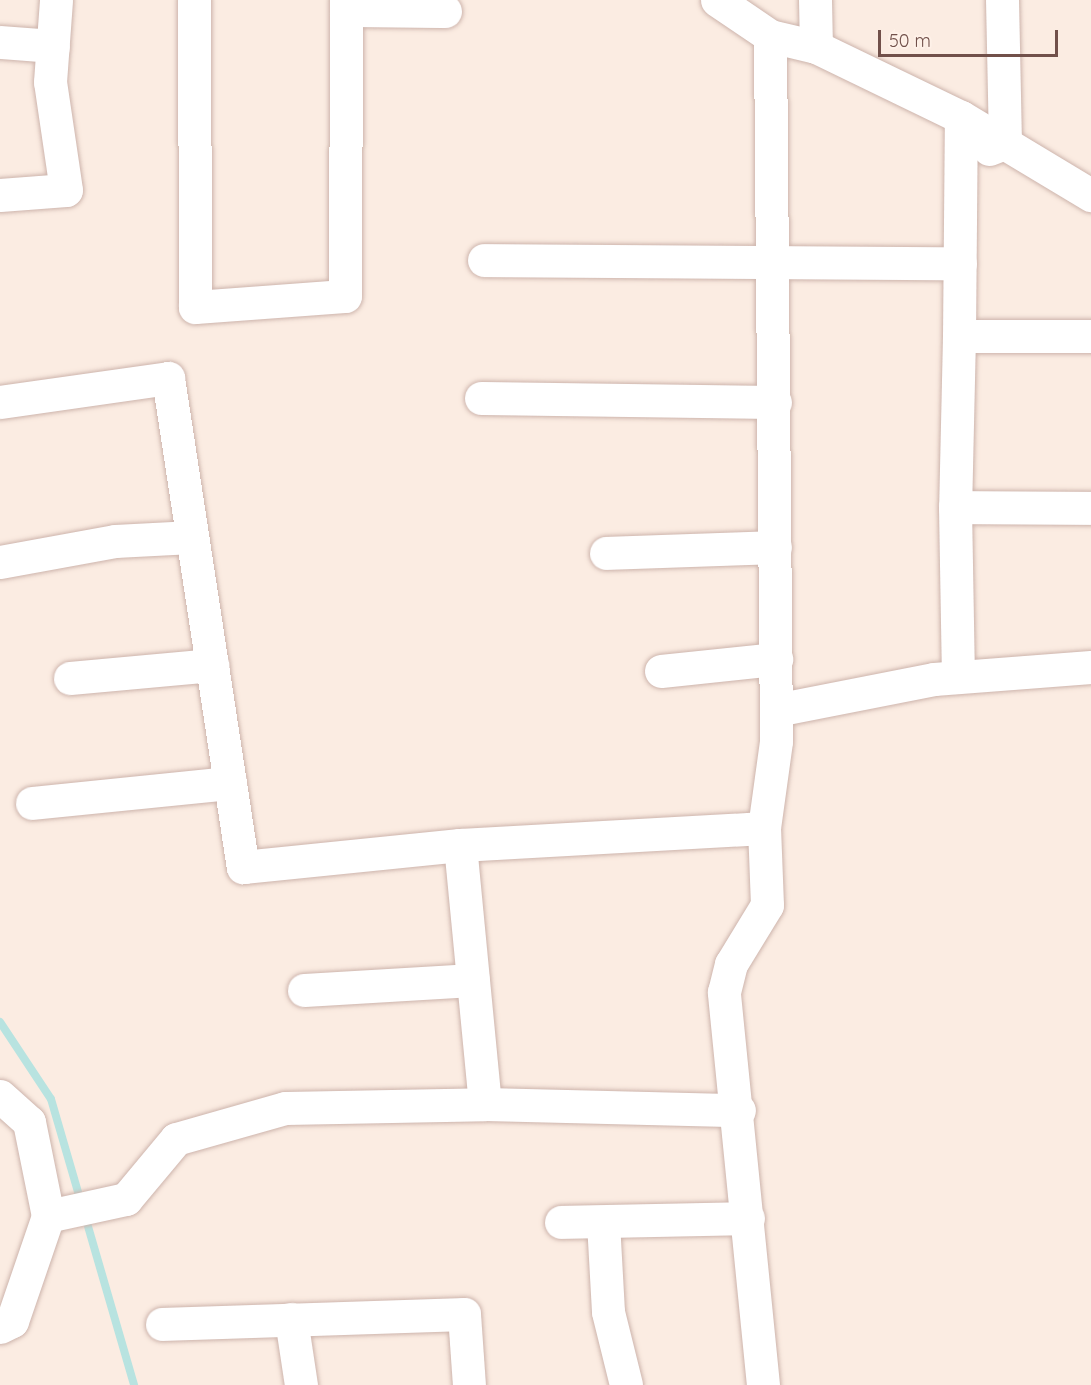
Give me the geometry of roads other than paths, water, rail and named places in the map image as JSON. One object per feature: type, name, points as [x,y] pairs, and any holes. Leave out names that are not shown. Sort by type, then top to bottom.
[{"type":"street","points":[[0,195],[66,190],[50,82],[56,0]]},
{"type":"street","points":[[194,0],[195,307],[345,296],[346,5],[445,11]]},
{"type":"street","points":[[717,0],[794,41],[961,117],[1091,195]]},
{"type":"street","points":[[1002,0],[1005,143]]},
{"type":"street","points":[[763,1385],[739,1110],[724,992],[731,964],[767,905],[764,828],[776,710],[774,259],[794,41],[815,6]]},
{"type":"street","points":[[0,42],[53,46]]},
{"type":"street","points":[[958,677],[955,507],[961,117]]},
{"type":"street","points":[[960,161],[1005,143]]},
{"type":"street","points":[[484,260],[774,259],[960,263]]},
{"type":"street","points":[[959,336],[1091,336]]},
{"type":"street","points":[[0,402],[168,378],[243,867],[460,845],[764,828]]},
{"type":"street","points":[[480,398],[775,402]]},
{"type":"street","points":[[955,507],[1091,508]]},
{"type":"street","points":[[0,562],[115,541],[192,537]]},
{"type":"street","points":[[606,553],[775,547]]},
{"type":"street","points":[[661,671],[776,659]]},
{"type":"street","points":[[70,678],[212,665]]},
{"type":"street","points":[[776,710],[958,677],[1091,667]]},
{"type":"street","points":[[32,803],[230,783]]},
{"type":"street","points":[[460,845],[485,1104]]},
{"type":"street","points":[[304,990],[473,980]]},
{"type":"street","points":[[0,1096],[28,1122],[57,1214],[12,1321],[0,1327]]},
{"type":"street","points":[[57,1214],[126,1199],[176,1139],[285,1108],[485,1104],[739,1110]]},
{"type":"street","points":[[561,1222],[748,1218]]},
{"type":"street","points":[[603,1222],[608,1312],[626,1385]]},
{"type":"street","points":[[162,1324],[464,1314],[469,1385]]},
{"type":"street","points":[[291,1319],[301,1385]]},
{"type":"waterway","points":[[0,1022],[51,1099],[81,1202]]},
{"type":"waterway","points":[[85,1216],[134,1385]]}]
